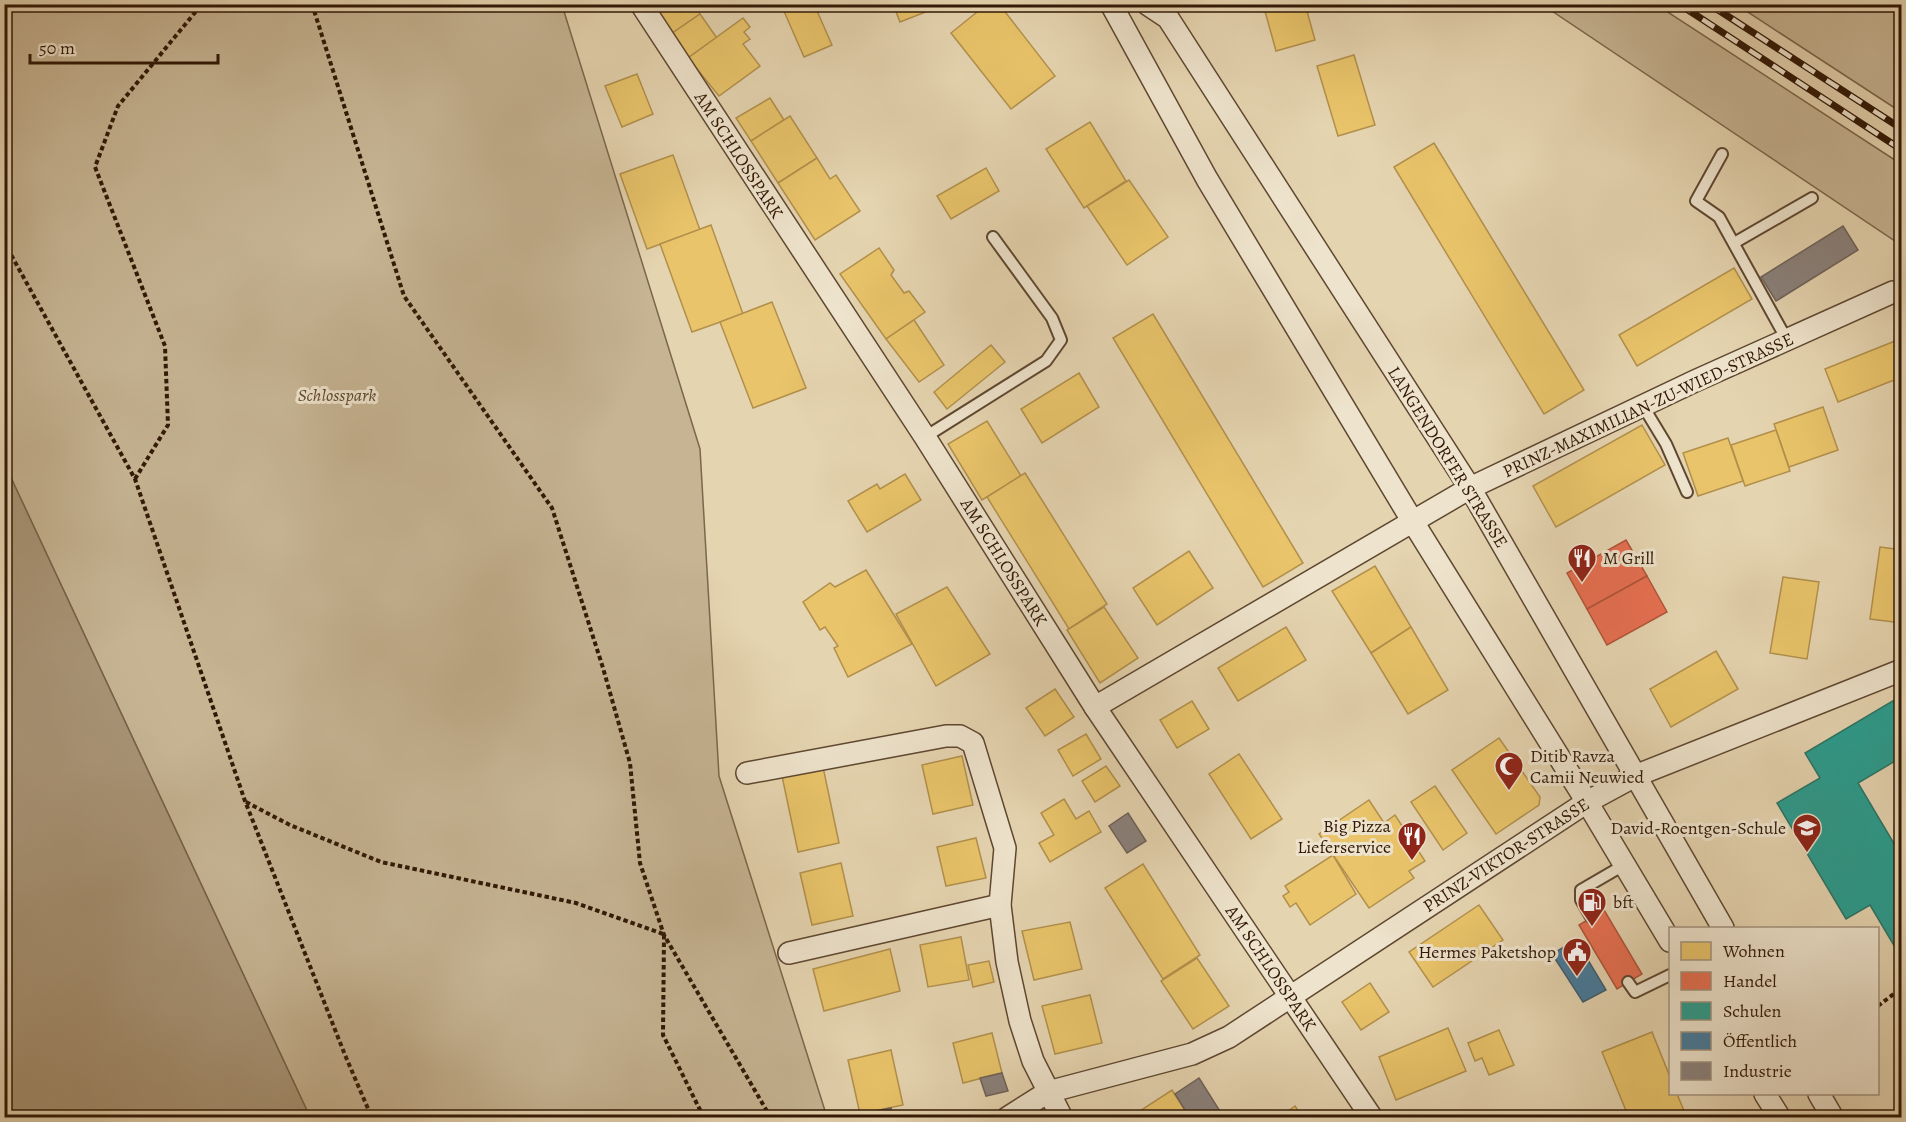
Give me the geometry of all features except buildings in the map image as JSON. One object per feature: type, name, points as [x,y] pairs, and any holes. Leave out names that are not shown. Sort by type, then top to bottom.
[{"type":"street","name":"AM SCHLOSSPARK","points":[[640,4],[925,437],[1095,707],[1372,1118]]},
{"type":"street","points":[[1111,4],[1207,179],[1413,522],[1669,938]]},
{"type":"street","name":"LANGENDORFER STRASSE","points":[[1146,4],[1168,18],[1470,488],[1722,927]]},
{"type":"street","name":"PRINZ-MAXIMILIAN-ZU-WIED-STRASSE","points":[[1095,707],[1470,488],[1893,292]]},
{"type":"street","name":"PRINZ-VIKTOR-STRASSE","points":[[1007,1118],[1048,1092],[1192,1054],[1229,1038],[1587,802],[1635,776],[1902,670]]},
{"type":"street","points":[[747,773],[946,736],[960,736],[973,743],[1005,848],[1000,905],[1007,962],[1020,1021],[1033,1060],[1062,1118]]},
{"type":"street","points":[[789,953],[1000,905]]},
{"type":"street","points":[[1766,1095],[1780,1118]]},
{"type":"street","points":[[1820,1095],[1833,1118]]},
{"type":"lane","points":[[1722,154],[1696,201],[1719,217],[1787,340]]},
{"type":"lane","points":[[1734,243],[1812,198]]},
{"type":"lane","points":[[925,437],[1047,361],[1061,340],[1052,318],[993,237]]},
{"type":"lane","points":[[1643,406],[1666,444],[1687,492]]},
{"type":"lane","points":[[1591,917],[1581,900],[1581,890],[1624,865]]},
{"type":"lane","points":[[1628,982],[1635,992],[1669,976]]},
{"type":"path","points":[[135,479],[168,424],[165,346],[95,167],[118,106],[202,4]]},
{"type":"path","points":[[312,4],[404,296],[552,508],[603,668],[630,763],[640,863],[664,934],[771,1118]]},
{"type":"path","points":[[4,242],[135,479],[244,801],[372,1118]]},
{"type":"path","points":[[244,801],[290,825],[381,862],[576,903],[664,934]]},
{"type":"path","points":[[664,934],[663,1035],[704,1118]]},
{"type":"path","points":[[1879,1005],[1899,990]]},
{"type":"green space","name":"Schlosspark","points":[[4,5],[562,5],[700,449],[719,776],[827,1117],[310,1117],[5,465]]},
{"type":"green space","points":[[1543,5],[1657,5],[1901,164],[1901,245]]},
{"type":"green space","points":[[1737,5],[1901,5],[1901,112]]},
{"type":"shaded area","points":[[5,465],[310,1117],[5,1117]]},
{"type":"railway","points":[[1679,4],[1902,150]]},
{"type":"railway","points":[[1709,4],[1902,129]]},
{"type":"place","name":"M Grill","points":[[1582,584]]},
{"type":"place","name":"Ditib Ravza Camii Neuwied","points":[[1509,792]]},
{"type":"place","name":"David-Roentgen-Schule","points":[[1807,854]]},
{"type":"place","name":"Big Pizza Lieferservice","points":[[1412,862]]},
{"type":"place","name":"bft","points":[[1592,928]]},
{"type":"place","name":"Hermes Paketshop","points":[[1577,978]]}]
